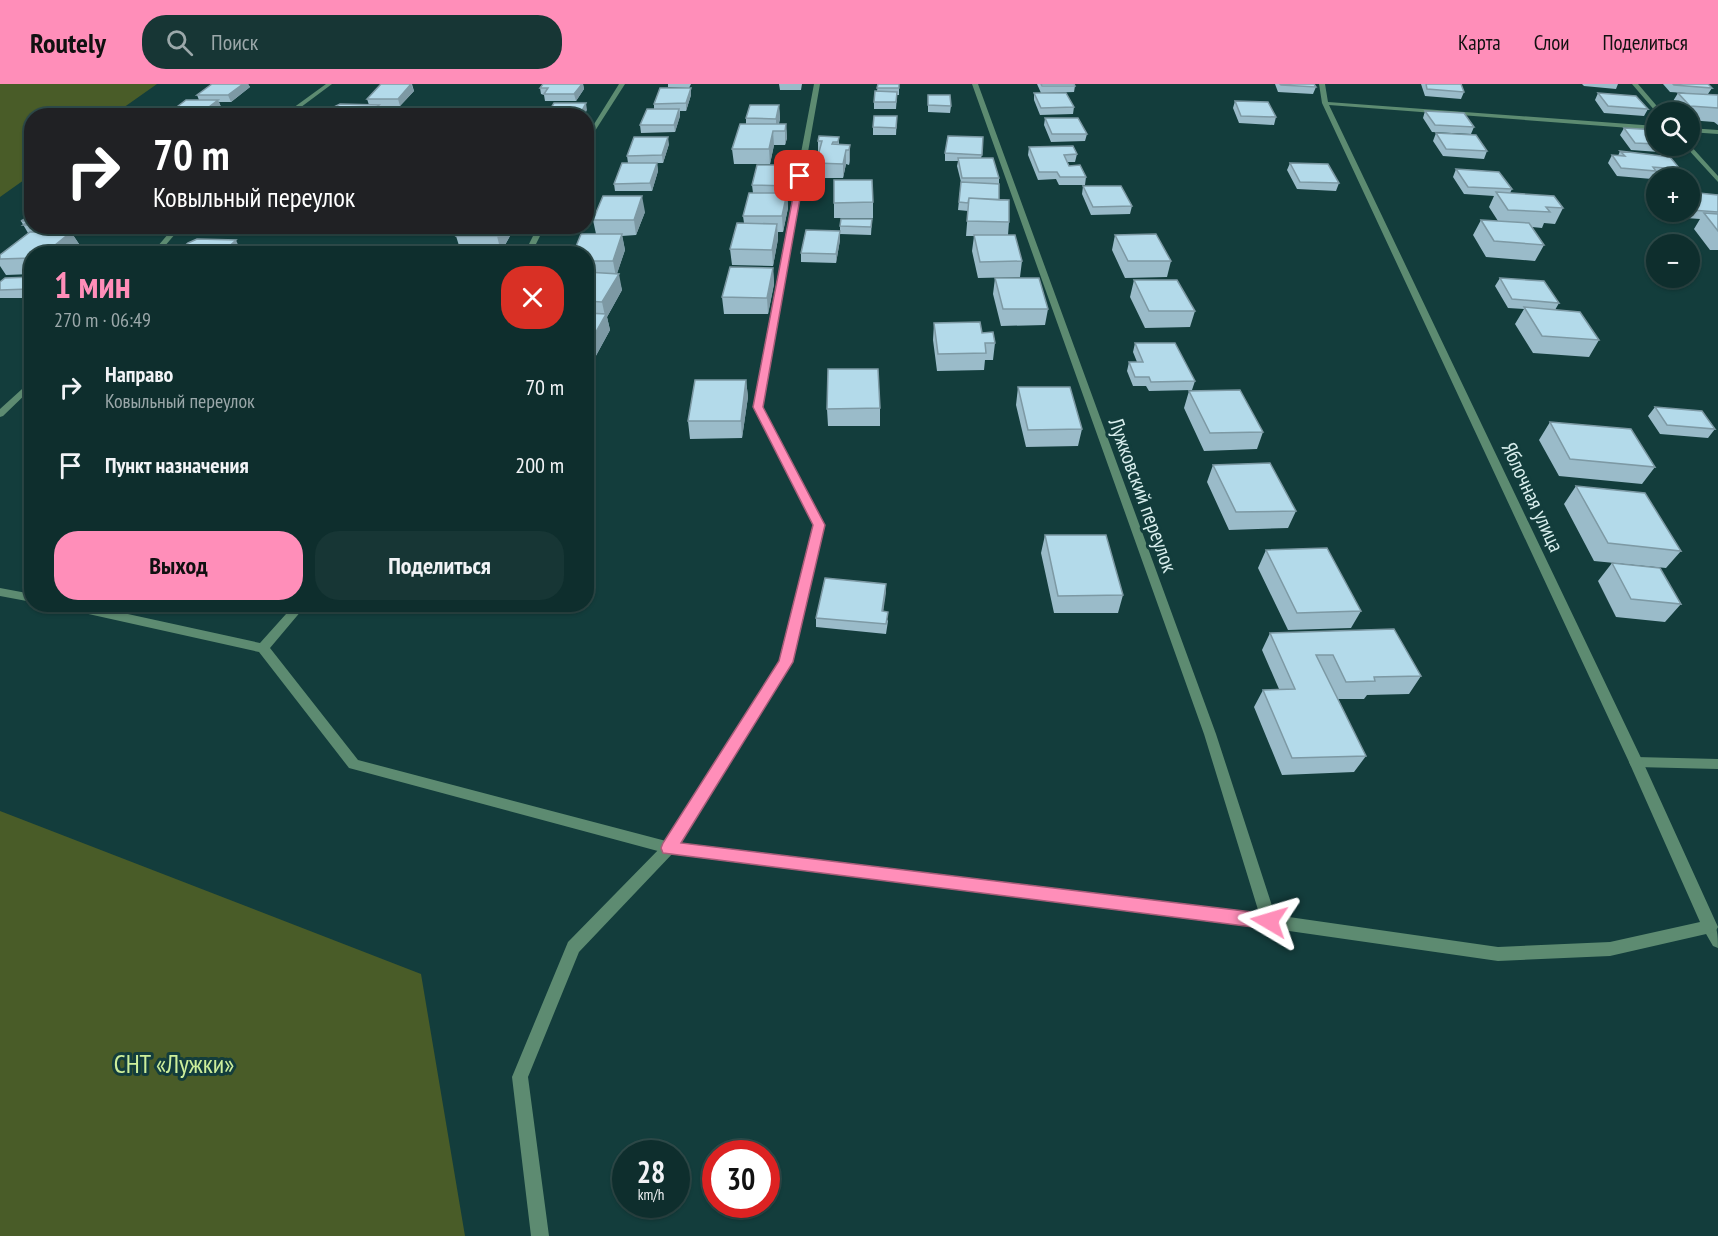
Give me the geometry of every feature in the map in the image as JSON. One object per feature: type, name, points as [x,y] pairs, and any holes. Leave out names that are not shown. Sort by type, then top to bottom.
[{"type":"street","points":[[296,108],[329,84]]},
{"type":"street","points":[[594,130],[622,84]]},
{"type":"street","points":[[540,1236],[520,1077],[573,947],[669,848],[786,662],[819,525],[758,407],[817,84]]},
{"type":"street","name":"Лужковский переулок","points":[[975,84],[1210,734],[1269,921]]},
{"type":"street","name":"Яблочная улица","points":[[1322,84],[1325,104],[1636,762],[1718,941]]},
{"type":"street","points":[[1635,84],[1650,102]]},
{"type":"street","points":[[1325,104],[1646,127]]},
{"type":"street","points":[[1700,131],[1718,132]]},
{"type":"street","points":[[1697,156],[1718,180]]},
{"type":"street","points":[[161,246],[172,234]]},
{"type":"street","points":[[0,414],[24,391]]},
{"type":"street","points":[[0,592],[24,596]]},
{"type":"street","points":[[98,612],[263,648],[354,764],[669,848],[1269,921],[1498,954],[1610,949],[1710,927]]},
{"type":"street","points":[[263,648],[295,612]]},
{"type":"street","points":[[1636,762],[1718,764]]},
{"type":"green space","points":[[0,84],[157,84],[123,108],[24,108],[24,180],[0,197]]},
{"type":"green space","name":"СНТ «Лужки»","points":[[0,811],[421,974],[465,1236],[0,1236]]},
{"type":"building","points":[[212,84],[243,84],[228,95],[197,95]]},
{"type":"building","points":[[381,84],[411,84],[398,99],[367,99]]},
{"type":"building","points":[[543,84],[582,84],[574,94],[544,94],[548,88],[540,88]]},
{"type":"building","points":[[878,84],[899,84],[899,88],[877,88]]},
{"type":"building","points":[[1041,84],[1074,84],[1075,86],[1042,86]]},
{"type":"building","points":[[1314,84],[1316,87],[1281,85]]},
{"type":"building","points":[[1426,84],[1461,84],[1464,92],[1427,89]]},
{"type":"building","points":[[1708,84],[1712,88],[1674,85]]},
{"type":"building","points":[[660,88],[691,88],[686,103],[654,104]]},
{"type":"building","points":[[875,91],[897,92],[896,102],[874,102]]},
{"type":"building","points":[[1034,93],[1066,93],[1074,107],[1041,108]]},
{"type":"building","points":[[1598,93],[1636,96],[1646,109],[1608,106]]},
{"type":"building","points":[[1678,93],[1718,95],[1718,108],[1700,107],[1700,102],[1686,102]]},
{"type":"building","points":[[928,95],[950,95],[951,106],[928,105]]},
{"type":"building","points":[[186,100],[218,100],[208,108],[176,108]]},
{"type":"building","points":[[1235,101],[1268,102],[1276,117],[1241,116]]},
{"type":"building","points":[[554,103],[586,103],[583,108],[551,108]]},
{"type":"building","points":[[340,104],[379,105],[375,108],[332,108]]},
{"type":"building","points":[[750,105],[779,105],[776,119],[746,118]]},
{"type":"building","points":[[647,109],[679,109],[674,125],[640,125]]},
{"type":"building","points":[[1425,111],[1464,113],[1474,127],[1435,125]]},
{"type":"building","points":[[874,116],[897,116],[896,128],[873,127]]},
{"type":"building","points":[[1045,118],[1078,118],[1087,134],[1052,134]]},
{"type":"building","points":[[740,124],[786,124],[785,131],[773,131],[769,149],[732,149]]},
{"type":"building","points":[[1624,128],[1646,129],[1646,144],[1635,143]]},
{"type":"building","points":[[1436,133],[1476,135],[1487,151],[1446,149]]},
{"type":"building","points":[[819,136],[839,137],[838,142],[832,144],[850,145],[849,150],[846,150],[843,164],[816,163],[822,141],[818,141]]},
{"type":"building","points":[[948,136],[983,137],[982,155],[945,153]]},
{"type":"building","points":[[634,137],[668,137],[662,155],[627,156]]},
{"type":"building","points":[[1073,146],[1077,154],[1064,155],[1069,166],[1080,165],[1086,177],[1060,177],[1057,172],[1039,172],[1029,147]]},
{"type":"building","points":[[1620,151],[1646,154],[1646,156],[1670,157],[1679,168],[1653,167],[1646,168],[1646,170],[1621,168],[1612,155],[1625,156]]},
{"type":"building","points":[[958,158],[993,158],[999,178],[962,178]]},
{"type":"building","points":[[622,163],[657,163],[650,183],[614,184]]},
{"type":"building","points":[[1290,163],[1328,164],[1339,183],[1300,182]]},
{"type":"building","points":[[757,165],[793,165],[789,186],[752,185]]},
{"type":"building","points":[[1456,169],[1499,172],[1512,189],[1468,187]]},
{"type":"building","points":[[834,180],[872,180],[873,202],[834,203]]},
{"type":"building","points":[[961,182],[999,184],[999,200],[969,198],[968,203],[959,202]]},
{"type":"building","points":[[1083,186],[1121,186],[1132,206],[1093,207]]},
{"type":"building","points":[[1496,192],[1554,196],[1563,208],[1546,207],[1550,212],[1508,210]]},
{"type":"building","points":[[749,193],[787,193],[782,216],[743,216]]},
{"type":"building","points":[[1700,193],[1718,195],[1718,212],[1700,211]]},
{"type":"building","points":[[603,196],[642,196],[634,220],[594,220]]},
{"type":"building","points":[[969,198],[1009,200],[1009,222],[967,221]]},
{"type":"building","points":[[1704,213],[1718,214],[1718,231]]},
{"type":"building","points":[[841,219],[872,219],[871,227],[840,226]]},
{"type":"building","points":[[1481,220],[1529,223],[1544,245],[1494,241]]},
{"type":"building","points":[[737,223],[777,224],[772,250],[730,249]]},
{"type":"building","points":[[806,230],[840,231],[836,254],[801,253]]},
{"type":"building","points":[[27,234],[69,234],[54,246],[24,246],[24,258],[0,259],[0,255]]},
{"type":"building","points":[[457,234],[498,234],[497,236],[456,236]]},
{"type":"building","points":[[581,234],[622,234],[613,261],[594,261],[594,246],[576,246]]},
{"type":"building","points":[[1156,234],[1171,261],[1128,261],[1115,235]]},
{"type":"building","points":[[974,235],[1015,235],[1022,261],[980,262]]},
{"type":"building","points":[[197,239],[236,240],[230,246],[185,246]]},
{"type":"building","points":[[730,267],[773,268],[767,298],[722,297]]},
{"type":"building","points":[[594,272],[619,274],[602,302],[594,302]]},
{"type":"building","points":[[24,277],[24,289],[0,290],[0,282],[5,278]]},
{"type":"building","points":[[995,278],[1039,278],[1048,309],[1003,309]]},
{"type":"building","points":[[1500,278],[1544,281],[1559,303],[1512,299]]},
{"type":"building","points":[[1134,280],[1177,280],[1195,311],[1149,311]]},
{"type":"building","points":[[1524,307],[1580,312],[1599,340],[1542,336]]},
{"type":"building","points":[[594,313],[606,314],[594,335]]},
{"type":"building","points":[[980,322],[982,333],[993,332],[995,343],[985,343],[986,353],[938,354],[934,323]]},
{"type":"building","points":[[1135,343],[1175,343],[1195,381],[1151,382],[1149,377],[1135,377],[1129,362],[1143,362]]},
{"type":"building","points":[[828,369],[878,369],[880,408],[827,409]]},
{"type":"building","points":[[695,380],[746,380],[741,421],[688,421]]},
{"type":"building","points":[[1018,387],[1070,387],[1082,429],[1028,430]]},
{"type":"building","points":[[1240,390],[1263,432],[1210,433],[1189,391]]},
{"type":"building","points":[[1655,407],[1702,411],[1715,429],[1667,425]]},
{"type":"building","points":[[1550,422],[1631,429],[1655,467],[1570,459]]},
{"type":"building","points":[[1270,463],[1296,511],[1236,512],[1213,465]]},
{"type":"building","points":[[1576,486],[1645,493],[1681,551],[1608,543]]},
{"type":"building","points":[[1045,535],[1106,535],[1123,595],[1058,596]]},
{"type":"building","points":[[1327,548],[1361,611],[1297,613],[1266,550]]},
{"type":"building","points":[[1612,563],[1660,568],[1681,604],[1631,599]]},
{"type":"building","points":[[825,578],[886,584],[882,611],[888,612],[886,624],[816,618]]},
{"type":"building","points":[[1394,629],[1421,676],[1374,677],[1375,681],[1346,682],[1333,655],[1316,655],[1366,756],[1292,758],[1263,690],[1295,689],[1270,633]]},
{"type":"route","points":[[800,176],[758,407],[819,525],[786,662],[669,848],[1269,921]]}]
